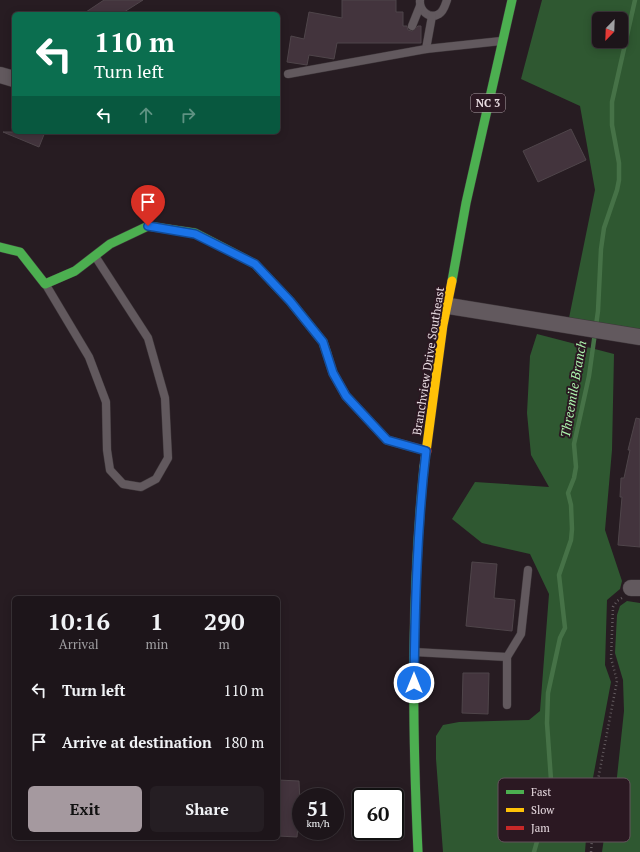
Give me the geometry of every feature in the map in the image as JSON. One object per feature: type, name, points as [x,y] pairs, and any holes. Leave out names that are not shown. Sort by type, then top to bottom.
[{"type":"main road","name":"Branchview Drive Southeast","points":[[418,852],[414,722],[414,652],[416,597],[426,451],[443,325],[449,306],[459,238],[512,0]]},
{"type":"main road","points":[[0,247],[20,252],[45,284],[75,271],[110,244],[148,226],[195,234],[255,264],[290,301],[323,342],[333,373],[346,396],[387,440],[426,451]]},
{"type":"street","points":[[0,75],[12,78]]},
{"type":"street","points":[[449,306],[634,336]]},
{"type":"lane","points":[[420,3],[424,12],[432,16],[439,14],[444,9],[447,0]]},
{"type":"lane","points":[[412,26],[420,3]]},
{"type":"lane","points":[[426,49],[432,16]]},
{"type":"lane","points":[[288,74],[410,47],[426,49],[502,41]]},
{"type":"lane","points":[[45,284],[89,357],[106,402],[107,450],[110,470],[123,484],[141,487],[156,479],[168,458],[165,398],[148,338],[95,256]]},
{"type":"lane","points":[[507,705],[507,657],[521,634],[528,570]]},
{"type":"lane","points":[[414,652],[507,657]]},
{"type":"path","points":[[598,778],[617,682],[611,658],[613,607],[617,601],[632,591]]},
{"type":"path","points":[[591,852],[592,842]]},
{"type":"green space","points":[[542,0],[640,0],[640,331],[569,318],[595,190],[580,106],[521,79]]},
{"type":"green space","points":[[537,334],[614,354],[612,450],[605,530],[622,581],[620,589],[607,600],[605,665],[611,682],[593,778],[498,778],[498,842],[586,842],[585,852],[443,852],[436,759],[436,736],[443,725],[459,722],[529,720],[540,711],[549,594],[530,554],[482,543],[452,519],[475,482],[549,487],[531,455],[527,413],[530,356]]},
{"type":"green space","points":[[627,601],[640,603],[640,852],[602,852],[603,842],[630,842],[630,778],[617,778],[624,711],[623,680],[615,653],[617,615],[620,606]]},
{"type":"building","points":[[104,0],[143,0],[124,12],[86,12]]},
{"type":"building","points":[[342,0],[396,0],[396,12],[403,12],[403,26],[407,26],[408,30],[412,31],[418,26],[421,26],[421,43],[337,43],[334,59],[309,55],[307,65],[287,62],[291,36],[304,39],[309,12],[342,18]]},
{"type":"building","points":[[571,129],[586,160],[538,182],[523,151]]},
{"type":"building","points":[[3,132],[12,132],[12,134],[44,134],[39,147]]},
{"type":"building","points":[[636,418],[640,419],[640,547],[618,545],[622,497],[620,497],[621,478],[624,478],[630,450],[628,450]]},
{"type":"building","points":[[472,562],[497,564],[494,598],[515,600],[512,631],[466,626]]},
{"type":"building","points":[[463,673],[489,673],[488,714],[462,713]]},
{"type":"building","points":[[280,780],[299,781],[299,788],[292,788],[292,837],[280,836]]},
{"type":"waterway","name":"Threemile Branch","points":[[551,778],[547,723],[548,693],[560,638],[565,628],[559,575],[571,540],[571,505],[568,493],[574,478],[576,467],[574,444],[589,376],[598,311],[601,249],[604,228],[619,180],[619,163],[612,125],[612,102],[635,0]]},
{"type":"waterway","name":"Threemile Branch","points":[[534,852],[537,842]]},
{"type":"traffic: fast","points":[[452,281],[466,203],[512,0]]},
{"type":"traffic: fast","points":[[0,247],[20,252],[45,284],[75,271],[110,244],[148,226],[195,233],[255,264],[290,301],[323,342],[327,354]]},
{"type":"traffic: fast","points":[[418,852],[414,659],[417,563],[424,467]]},
{"type":"traffic: slow","points":[[424,467],[443,325],[452,281]]},
{"type":"traffic: jam","points":[[327,354],[333,373],[346,396],[387,440],[427,451]]},
{"type":"route","points":[[148,226],[195,234],[226,248],[255,264],[290,301],[323,342],[333,373],[346,396],[387,440],[426,451],[415,612],[414,683]]}]
